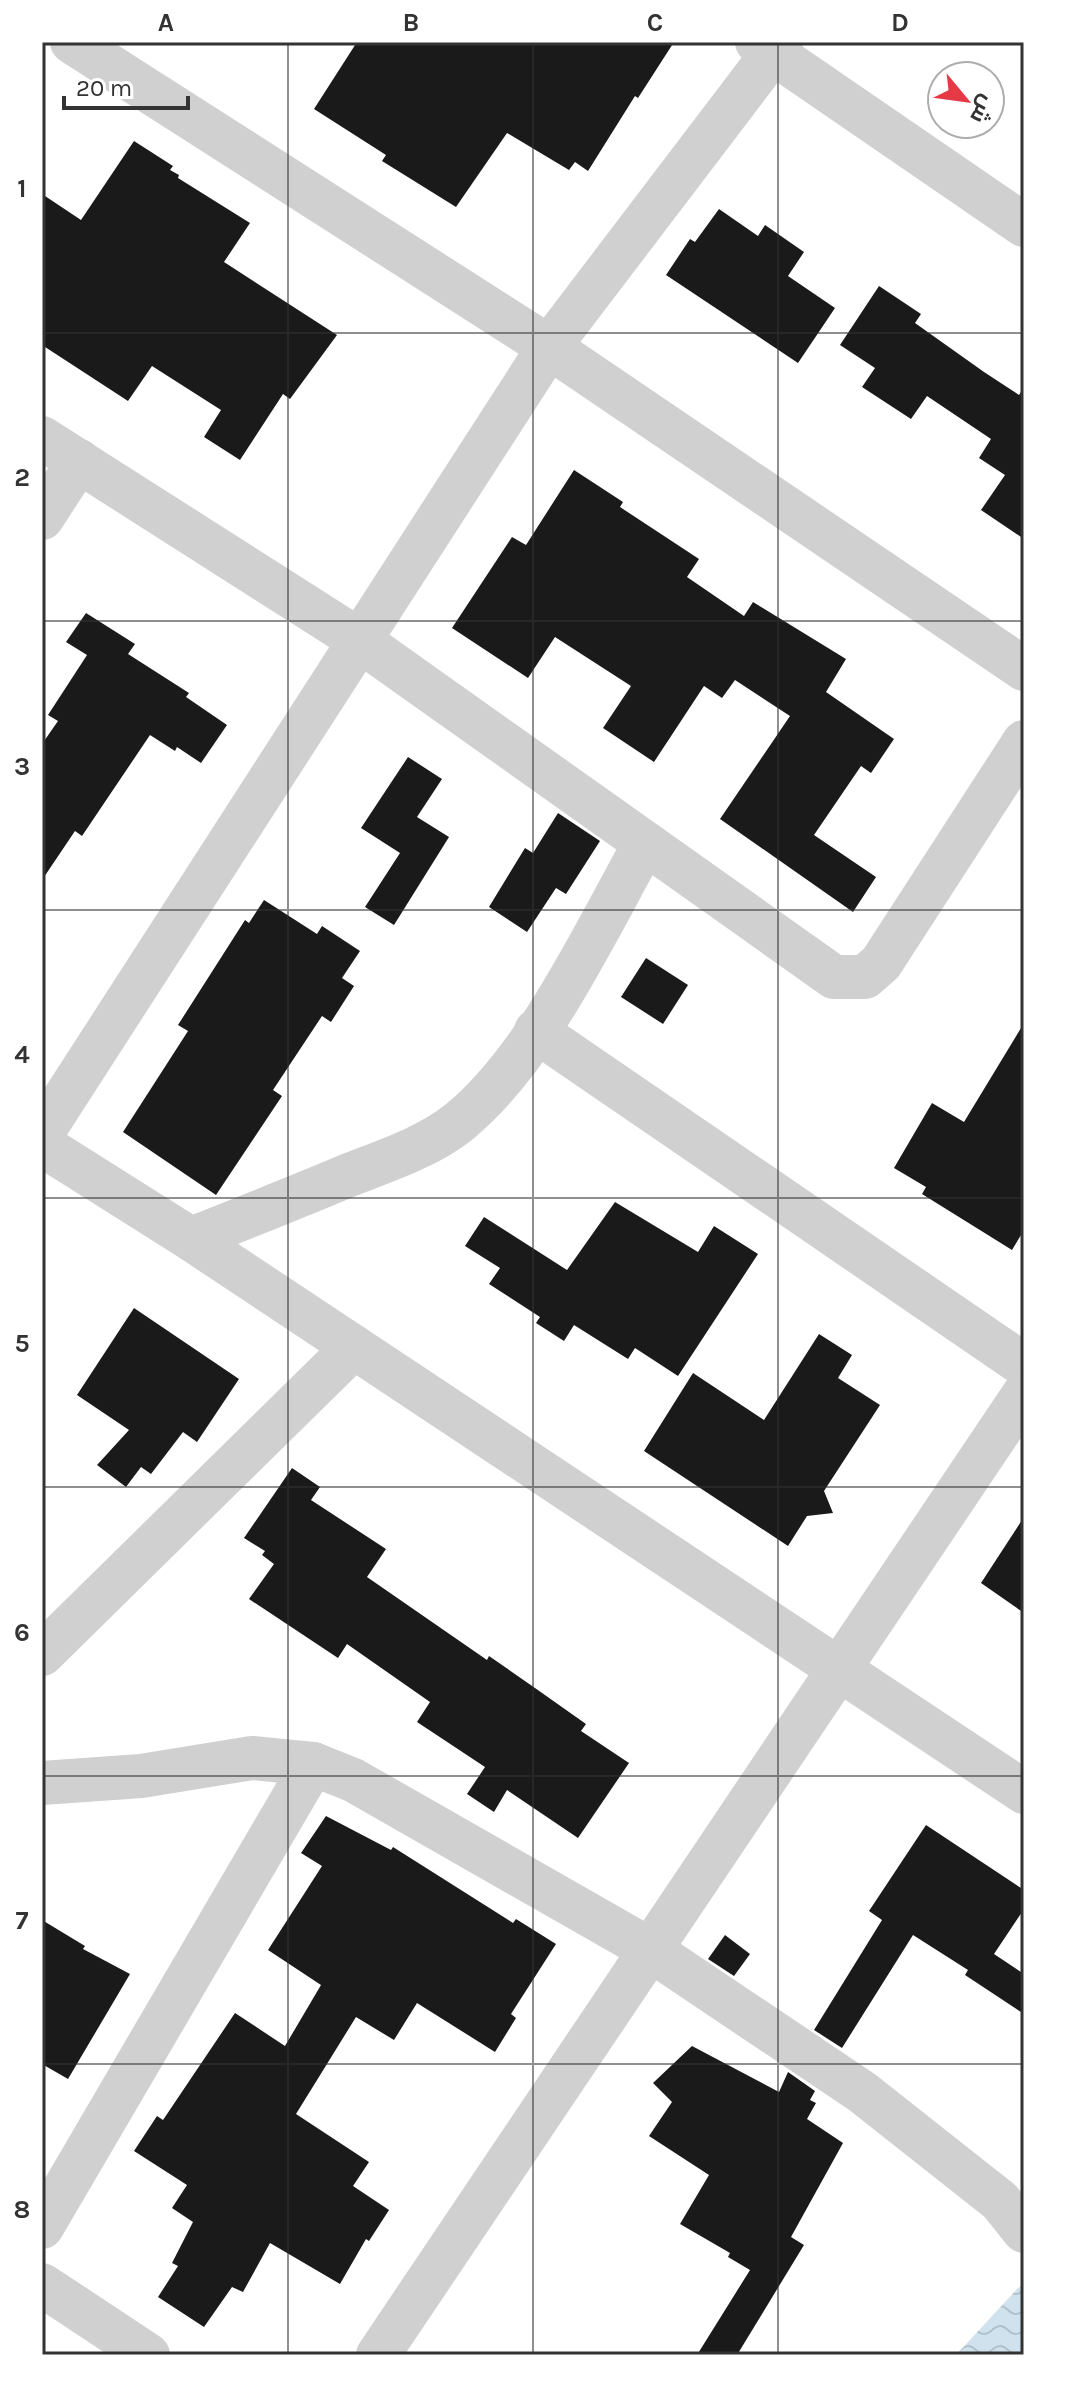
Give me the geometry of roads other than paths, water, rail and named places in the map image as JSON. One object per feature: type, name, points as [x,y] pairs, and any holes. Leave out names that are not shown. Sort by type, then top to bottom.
[{"type":"street","points":[[42,63],[56,42]]},
{"type":"street","points":[[72,42],[549,347],[1024,669]]},
{"type":"street","points":[[42,1133],[549,347],[771,46],[1024,225]]},
{"type":"street","points":[[42,438],[359,640],[834,977],[865,977],[881,963],[1024,742]]},
{"type":"street","points":[[42,518],[79,461]]},
{"type":"street","points":[[191,1239],[403,1154],[458,1123],[500,1079],[536,1031],[644,845]]},
{"type":"street","points":[[536,1031],[1024,1365]]},
{"type":"street","points":[[42,1145],[191,1239],[1024,1792]]},
{"type":"street","points":[[42,1654],[354,1347]]},
{"type":"street","points":[[378,2355],[1024,1394]]},
{"type":"street","points":[[42,1783],[141,1776],[252,1758],[313,1764],[353,1780],[649,1949],[862,2092],[1000,2201],[1024,2231]]},
{"type":"street","points":[[42,2227],[313,1764]]},
{"type":"street","points":[[42,2285],[148,2355]]},
{"type":"water","points":[[1024,2284],[1024,2355],[956,2355],[1018,2288]]}]
